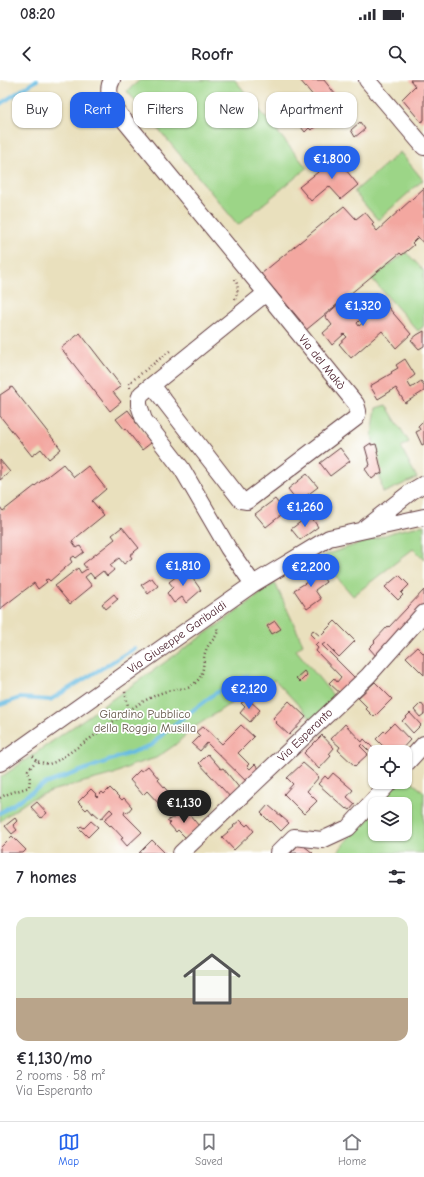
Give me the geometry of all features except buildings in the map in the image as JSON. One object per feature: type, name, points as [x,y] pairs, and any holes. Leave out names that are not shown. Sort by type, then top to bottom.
[{"type":"street","name":"Via del Makò","points":[[112,80],[108,93],[114,110],[356,404],[358,411],[356,418],[247,501],[241,500],[152,385]]},
{"type":"street","points":[[367,80],[424,147]]},
{"type":"street","points":[[253,584],[228,548],[182,469],[144,420],[139,405],[139,399],[141,394],[266,293]]},
{"type":"street","name":"Via Giuseppe Garibaldi","points":[[364,530],[412,491],[424,484]]},
{"type":"street","name":"Via Giuseppe Garibaldi","points":[[0,763],[253,584],[329,538],[424,517]]},
{"type":"street","name":"Via Esperanto","points":[[182,853],[368,676],[424,613]]},
{"type":"street","points":[[412,757],[424,744]]},
{"type":"street","points":[[278,853],[294,837],[322,840],[348,828],[384,789]]},
{"type":"path","points":[[230,273],[238,285],[238,293],[234,301]]},
{"type":"path","points":[[139,399],[129,387],[129,383],[172,349]]},
{"type":"path","points":[[25,745],[36,761],[49,764],[55,762],[128,711],[151,697],[174,689],[188,689],[200,678],[204,666],[203,658],[205,650],[217,635],[218,629],[211,613]]},
{"type":"path","points":[[118,679],[124,691],[128,711]]},
{"type":"path","points":[[0,798],[12,792],[29,787],[30,778],[28,770],[36,761]]},
{"type":"green space","points":[[140,80],[235,80],[245,92],[205,92],[205,128],[258,128],[258,108],[266,118],[266,128],[274,128],[307,168],[238,225],[158,128],[197,128],[197,92],[133,92],[133,98],[127,91]]},
{"type":"green space","points":[[400,152],[423,180],[378,220],[354,192]]},
{"type":"green space","points":[[406,252],[424,271],[424,326],[418,331],[372,279]]},
{"type":"green space","points":[[386,405],[409,442],[401,447],[417,478],[383,493],[372,435],[376,408]]},
{"type":"green space","points":[[424,525],[424,560],[413,549],[353,596],[319,557],[397,531]]},
{"type":"green space","name":"Giardino Pubblico della Roggia Musilla","points":[[275,583],[303,644],[296,650],[336,699],[315,723],[275,680],[253,689],[193,728],[175,745],[156,758],[133,765],[114,774],[54,790],[31,799],[0,822],[0,778],[235,613]]},
{"type":"green space","points":[[412,783],[424,792],[424,853],[337,853],[368,813],[368,841],[412,841],[412,797],[381,797],[387,789],[412,789]]},
{"type":"waterway","points":[[0,104],[37,80]]},
{"type":"waterway","points":[[0,705],[20,698],[50,700],[135,648]]},
{"type":"waterway","points":[[0,813],[42,785],[152,745],[167,730],[214,694],[247,676]]}]
